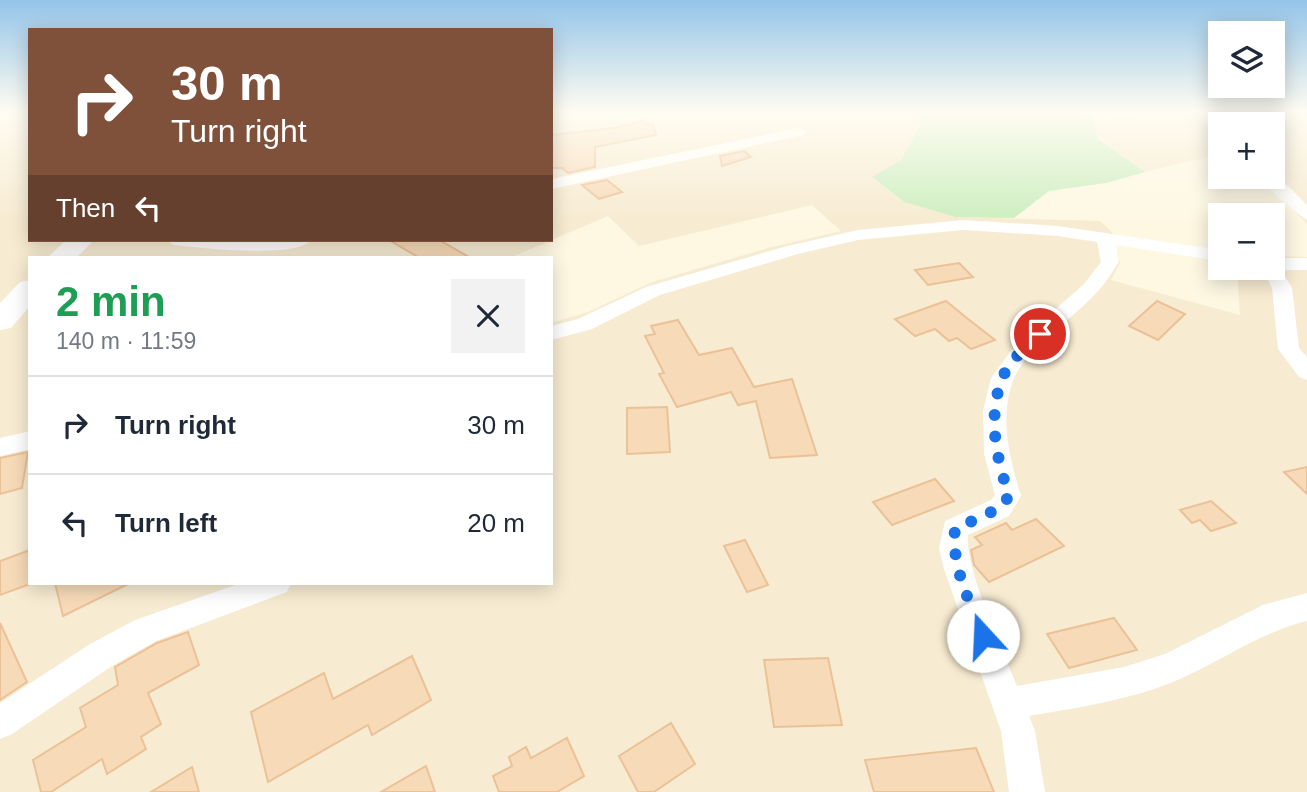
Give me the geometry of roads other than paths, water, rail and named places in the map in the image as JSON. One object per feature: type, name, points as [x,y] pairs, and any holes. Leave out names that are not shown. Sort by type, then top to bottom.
[{"type":"main road","points":[[62,256],[78,242]]},
{"type":"street","points":[[553,184],[715,149]]},
{"type":"street","points":[[1282,189],[1307,215]]},
{"type":"street","points":[[553,332],[585,324],[653,291],[793,250],[858,235],[963,225],[1058,231],[1208,254]]},
{"type":"street","points":[[1027,792],[1018,732],[958,569],[953,548],[955,529],[1000,508],[1009,496],[996,454],[995,411],[1002,378],[1023,350],[1091,288],[1110,262],[1105,237]]},
{"type":"street","points":[[196,242],[251,247],[288,242]]},
{"type":"street","points":[[1285,265],[1307,264]]},
{"type":"street","points":[[1278,280],[1282,288],[1290,349],[1307,372]]},
{"type":"street","points":[[0,447],[28,440]]},
{"type":"street","points":[[0,722],[101,655],[146,630],[271,585]]},
{"type":"street","points":[[1008,704],[1124,683],[1171,667],[1273,615],[1307,607]]}]
